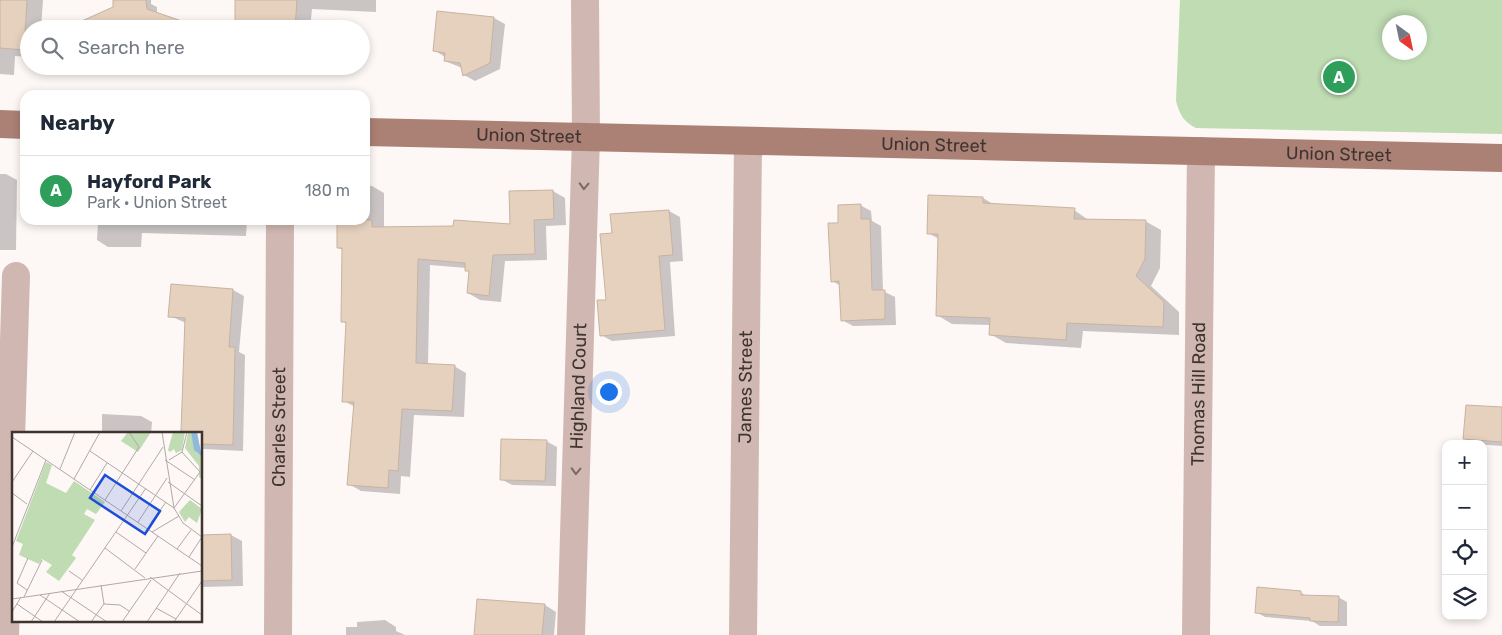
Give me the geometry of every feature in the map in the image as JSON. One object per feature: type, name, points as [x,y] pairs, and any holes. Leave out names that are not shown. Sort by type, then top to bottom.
[{"type":"main road","points":[[0,124],[20,125]]},
{"type":"main road","name":"Union Street","points":[[370,132],[1502,158]]},
{"type":"street","name":"Highland Court","points":[[571,635],[586,137],[585,0]]},
{"type":"street","name":"James Street","points":[[743,635],[748,141]]},
{"type":"street","name":"Thomas Hill Road","points":[[1196,635],[1202,151]]},
{"type":"street","name":"Charles Street","points":[[278,635],[280,225]]},
{"type":"street","points":[[5,635],[16,276]]},
{"type":"green space","points":[[1180,0],[1502,0],[1502,134],[1196,128],[1188,123],[1179,110],[1176,101]]},
{"type":"building","points":[[0,0],[27,0],[26,20],[20,20],[20,50],[0,48]]},
{"type":"building","points":[[113,0],[146,0],[147,9],[179,20],[84,20],[113,7]]},
{"type":"building","points":[[235,0],[297,0],[296,20],[235,20]]},
{"type":"building","points":[[437,11],[494,17],[490,63],[463,76],[460,63],[444,61],[445,53],[433,51]]},
{"type":"building","points":[[553,190],[554,219],[534,220],[535,254],[493,255],[489,296],[467,293],[469,271],[465,271],[465,263],[418,259],[416,363],[455,365],[452,411],[402,409],[398,471],[389,470],[388,488],[347,485],[354,402],[342,402],[346,322],[341,322],[342,248],[337,248],[337,225],[370,225],[370,220],[372,220],[372,227],[453,226],[454,220],[510,224],[509,191]]},
{"type":"building","points":[[928,195],[983,197],[983,203],[1075,208],[1074,219],[1146,220],[1145,259],[1136,276],[1164,302],[1163,327],[1067,323],[1066,340],[989,335],[990,318],[936,316],[938,234],[927,234]]},
{"type":"building","points":[[861,204],[861,219],[870,219],[872,290],[885,290],[885,319],[841,321],[839,281],[831,282],[828,223],[838,223],[838,205]]},
{"type":"building","points":[[669,210],[673,255],[659,256],[665,330],[600,336],[597,300],[606,300],[600,234],[612,233],[610,214]]},
{"type":"building","points":[[171,284],[233,289],[229,347],[235,347],[233,445],[202,444],[202,432],[181,432],[185,318],[168,317]]},
{"type":"building","points":[[1466,405],[1502,407],[1502,442],[1463,439]]},
{"type":"building","points":[[501,439],[547,440],[545,481],[500,480]]},
{"type":"building","points":[[231,534],[232,580],[202,581],[202,535]]},
{"type":"building","points":[[1257,587],[1301,591],[1301,595],[1339,596],[1338,622],[1310,621],[1310,618],[1255,613]]},
{"type":"building","points":[[477,599],[545,604],[542,635],[474,635]]},
{"type":"place","name":"Hayford Park","points":[[1339,77]]}]
